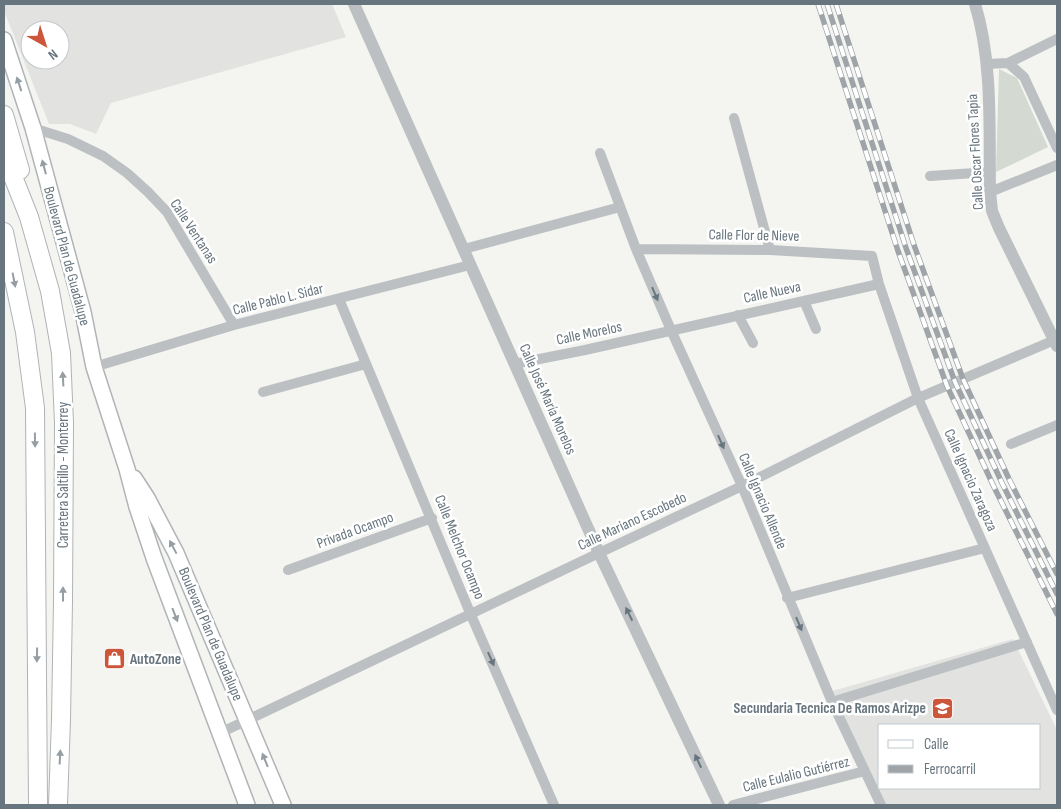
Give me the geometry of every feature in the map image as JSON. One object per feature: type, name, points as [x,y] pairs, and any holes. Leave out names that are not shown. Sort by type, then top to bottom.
[{"type":"highway","points":[[4,115],[22,175],[29,217]]},
{"type":"highway","name":"Carretera Saltillo - Monterrey","points":[[4,154],[29,217],[50,291],[61,353],[63,381],[63,602],[59,802]]},
{"type":"highway","name":"Carretera Saltillo - Monterrey","points":[[4,232],[25,332],[35,408],[38,805]]},
{"type":"main road","name":"Boulevard Plan de Guadalupe","points":[[4,40],[33,128],[83,312],[94,367],[127,469],[136,507],[247,805]]},
{"type":"main road","name":"Boulevard Plan de Guadalupe","points":[[127,469],[146,498],[176,553],[283,805]]},
{"type":"street","name":"Calle José María Morelos","points":[[354,4],[599,552],[718,805]]},
{"type":"street","name":"Calle Oscar Flores Tapia","points":[[975,4],[984,34],[987,64],[992,211],[1056,342]]},
{"type":"street","points":[[987,64],[1008,63],[1057,39]]},
{"type":"street","points":[[1008,63],[1024,78],[1057,148]]},
{"type":"street","points":[[734,118],[770,250]]},
{"type":"street","name":"Calle Ventanas","points":[[33,128],[68,139],[102,156],[127,173],[148,192],[168,212],[234,325]]},
{"type":"street","name":"Calle Ignacio Allende","points":[[600,153],[636,249],[742,486],[787,598],[832,702],[881,805]]},
{"type":"street","points":[[990,192],[1057,165]]},
{"type":"street","points":[[930,176],[990,172]]},
{"type":"street","points":[[464,249],[620,207]]},
{"type":"street","name":"Calle Flor de Nieve","points":[[636,249],[770,250],[872,256]]},
{"type":"street","name":"Calle Ignacio Zaragoza","points":[[872,256],[879,284],[918,398],[1057,710]]},
{"type":"street","name":"Calle Pablo L. Sidar","points":[[94,367],[234,325],[470,265]]},
{"type":"street","name":"Calle Nueva","points":[[671,330],[879,284]]},
{"type":"street","name":"Calle Melchor Ocampo","points":[[339,299],[471,615],[554,805]]},
{"type":"street","points":[[804,301],[816,329]]},
{"type":"street","points":[[738,315],[753,343]]},
{"type":"street","name":"Calle Morelos","points":[[514,364],[671,330]]},
{"type":"street","name":"Calle Mariano Escobedo","points":[[220,734],[599,552],[742,486],[918,398],[1056,342]]},
{"type":"street","points":[[263,392],[366,364]]},
{"type":"street","points":[[1011,444],[1057,425]]},
{"type":"street","name":"Privada Ocampo","points":[[288,570],[432,518]]},
{"type":"street","points":[[787,598],[985,548]]},
{"type":"street","points":[[832,702],[1028,642]]},
{"type":"street","name":"Calle Eulalio Gutiérrez","points":[[734,805],[865,771]]},
{"type":"shaded area","points":[[4,4],[332,4],[346,37],[111,103],[96,134],[70,124],[49,124],[27,70],[70,70],[70,20],[20,20],[20,51],[4,11]]},
{"type":"shaded area","points":[[999,69],[1017,78],[1048,147],[996,172]]},
{"type":"shaded area","name":"Secundaria Tecnica De Ramos Arizpe","points":[[1013,639],[1057,730],[1057,805],[882,805],[829,692]]},
{"type":"railway","points":[[818,4],[898,251],[947,386],[994,487],[1057,614]]},
{"type":"railway","points":[[827,4],[906,248],[955,382],[1057,594]]},
{"type":"railway","points":[[836,4],[914,245],[963,379],[1009,479],[1057,574]]},
{"type":"place","name":"AutoZone","points":[[114,659]]},
{"type":"place","name":"Secundaria Tecnica De Ramos Arizpe","points":[[942,708]]}]
